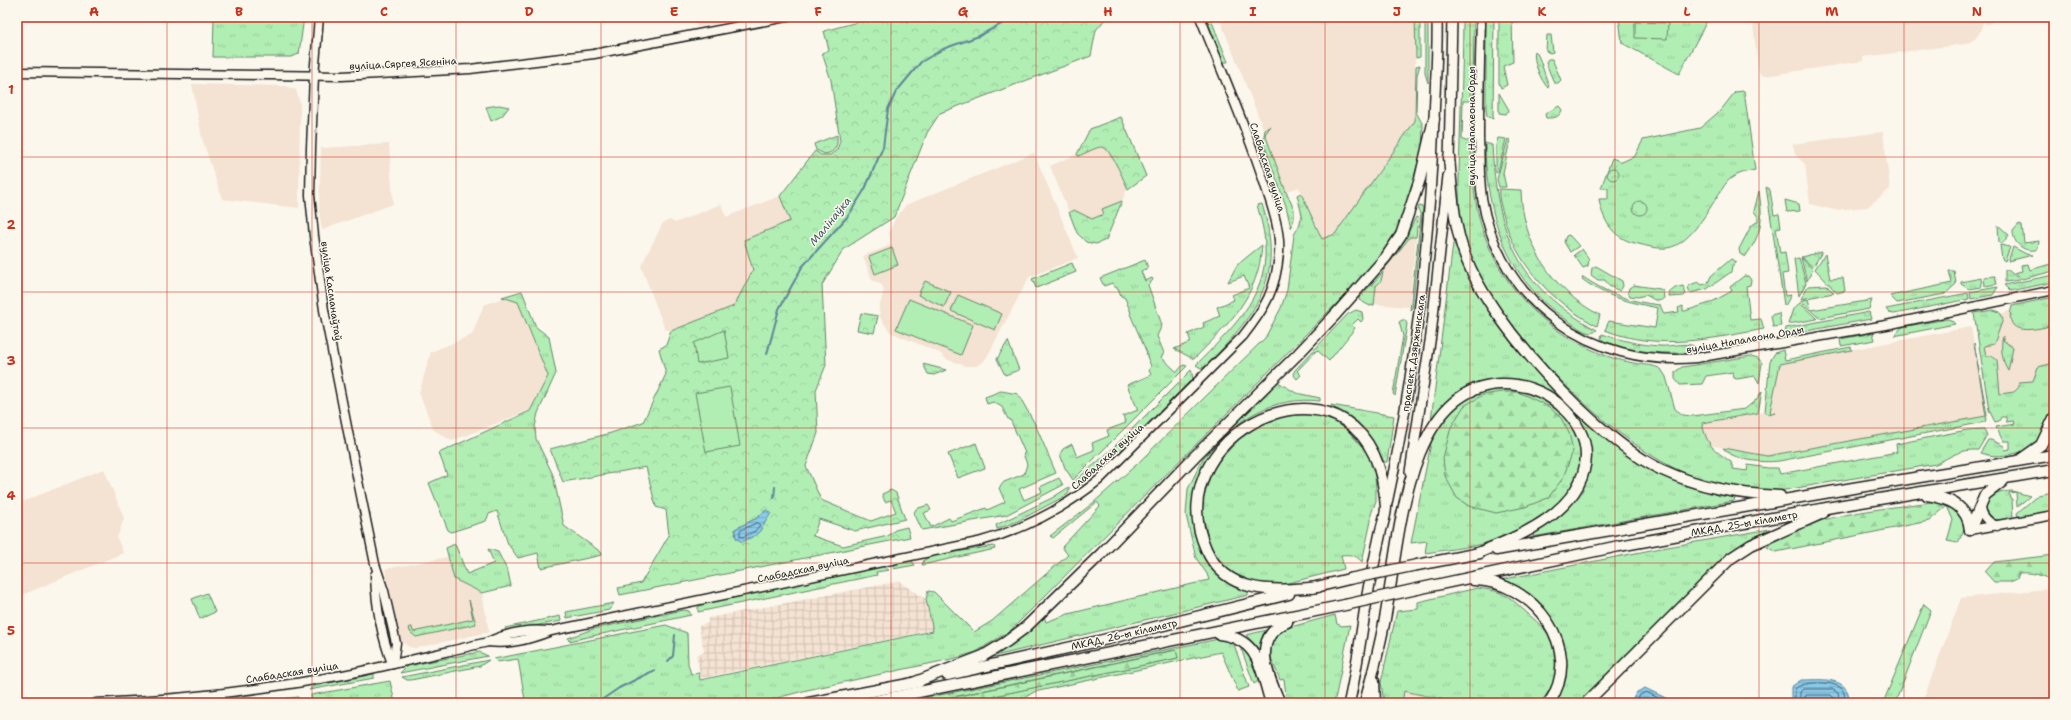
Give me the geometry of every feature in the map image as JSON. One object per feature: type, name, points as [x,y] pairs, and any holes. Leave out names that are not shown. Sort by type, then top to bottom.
[{"type":"highway","points":[[913,683],[983,656],[1006,642],[1026,627],[1101,554],[1194,456],[1298,354],[1336,314],[1386,257],[1400,234],[1420,179],[1434,119]]},
{"type":"highway","points":[[1449,157],[1454,212],[1464,254],[1473,275],[1506,328],[1548,376],[1579,406],[1636,456],[1680,477],[1743,494],[1800,497]]},
{"type":"highway","points":[[1407,490],[1427,436],[1436,420],[1454,400],[1471,390],[1491,384],[1520,386],[1547,396],[1568,412],[1580,430],[1585,446],[1585,464],[1578,485],[1562,506],[1532,529],[1510,540],[1475,554]]},
{"type":"highway","points":[[1318,587],[1284,590],[1254,588],[1224,574],[1208,555],[1199,531],[1197,517],[1198,502],[1204,475],[1211,462],[1228,441],[1261,417],[1282,410],[1315,409],[1337,416],[1357,431],[1372,452],[1379,467],[1386,508]]},
{"type":"highway","points":[[2016,462],[2041,445],[2054,418]]},
{"type":"highway","name":"МКАД, 25-ы кіламетр","points":[[1438,561],[1800,497],[2054,455]]},
{"type":"highway","name":"МКАД, 25-ы кіламетр","points":[[1435,585],[1619,546],[1843,505],[2054,470]]},
{"type":"highway","points":[[1970,530],[1981,502],[1990,490],[2008,478]]},
{"type":"highway","name":"праспект Дзяржынскага","points":[[1374,664],[1386,616],[1407,490]]},
{"type":"highway","points":[[1915,494],[1943,498],[1952,502],[1965,512],[1970,530]]},
{"type":"highway","points":[[1586,703],[1731,558],[1751,545],[1771,535],[1843,505]]},
{"type":"highway","name":"праспект Дзяржынскага","points":[[1349,703],[1369,588],[1386,508]]},
{"type":"highway","name":"МКАД, 26-ы кіламетр","points":[[809,703],[913,683],[1103,640],[1349,579],[1438,561]]},
{"type":"highway","points":[[1455,580],[1490,581],[1508,587],[1527,600],[1544,617],[1556,635],[1562,661],[1560,679],[1549,703]]},
{"type":"highway","name":"МКАД, 26-ы кіламетр","points":[[865,703],[1303,615],[1435,585]]},
{"type":"highway","points":[[1280,703],[1264,654],[1265,644],[1268,636],[1276,627],[1303,615]]},
{"type":"highway","points":[[1211,633],[1240,639],[1252,649],[1271,703]]},
{"type":"highway","points":[[1365,703],[1374,664]]},
{"type":"highway","points":[[1374,664],[1375,703]]},
{"type":"highway","points":[[1341,703],[1353,685]]},
{"type":"main road","name":"вуліца Касманаўтаў","points":[[319,17],[314,76],[310,195],[316,253],[331,348],[375,564],[377,601],[385,646],[393,664]]},
{"type":"main road","name":"вуліца Сяргея Ясеніна","points":[[17,72],[314,76],[463,69],[561,59],[718,31],[786,17]]},
{"type":"main road","name":"Слабадская вуліца","points":[[96,703],[206,695],[344,674],[488,642],[502,636],[533,630],[551,631],[995,538],[1032,522],[1079,496],[1116,464],[1243,336],[1263,310],[1271,292],[1277,269],[1279,252],[1273,212],[1251,145],[1200,17]]},
{"type":"main road","name":"праспект Дзяржынскага","points":[[1386,508],[1399,449],[1425,268],[1430,205],[1437,17]]},
{"type":"main road","name":"праспект Дзяржынскага","points":[[1407,490],[1431,335],[1443,236],[1449,157],[1452,17]]},
{"type":"main road","name":"вуліца Напалеона Орды","points":[[1481,17],[1480,174],[1483,203],[1491,232],[1506,265],[1532,300],[1558,323],[1588,341],[1614,351],[1642,358],[1670,360],[1696,358],[1886,325],[2054,290]]},
{"type":"main road","points":[[1981,502],[1983,515],[1990,524],[1997,526]]},
{"type":"main road","points":[[1970,530],[2054,515]]},
{"type":"shaded area","points":[[694,17],[749,17],[697,27]]},
{"type":"shaded area","points":[[1219,17],[1415,17],[1415,121],[1335,234],[1323,239],[1299,187],[1286,192],[1265,133]]},
{"type":"shaded area","points":[[1752,17],[2007,17],[2004,22],[1996,18],[1987,25],[1985,22],[1982,23],[1982,29],[1975,39],[1965,44],[1863,57],[1863,61],[1765,76],[1759,73]]},
{"type":"shaded area","points":[[192,84],[285,86],[296,90],[300,103],[299,208],[222,199],[202,138]]},
{"type":"shaded area","points":[[1122,117],[1146,176],[1126,191],[1106,240],[1096,244],[1085,242],[1077,232],[1050,166],[1077,154],[1090,129]]},
{"type":"shaded area","points":[[1883,132],[1890,189],[1867,207],[1834,210],[1810,204],[1805,164],[1795,154],[1793,144]]},
{"type":"shaded area","points":[[389,144],[393,204],[322,230],[319,212],[321,148]]},
{"type":"shaded area","points":[[1034,153],[1078,258],[1029,277],[987,357],[982,363],[976,366],[966,366],[946,359],[940,353],[890,332],[880,317],[879,308],[884,290],[882,285],[872,280],[863,256],[891,245],[889,233],[895,219],[906,205]]},
{"type":"shaded area","points":[[780,196],[790,221],[744,240],[753,270],[734,306],[671,331],[665,329],[641,266],[663,223],[670,220],[675,223],[721,204],[726,217]]},
{"type":"shaded area","points":[[1410,237],[1416,237],[1409,307],[1374,304],[1376,286],[1381,281],[1383,269]]},
{"type":"shaded area","points":[[2054,297],[2054,374],[2033,381],[2019,382],[2019,387],[2014,392],[1999,395],[1997,378],[1986,357],[1984,346],[1994,344],[2003,319],[2001,314],[2011,310],[2012,306]]},
{"type":"shaded area","points":[[503,298],[518,302],[547,376],[530,410],[452,441],[434,430],[419,393],[431,352],[472,335],[484,305]]},
{"type":"shaded area","points":[[1971,327],[1986,416],[1767,456],[1709,445],[1706,439],[1702,423],[1765,412],[1766,414],[1774,414],[1775,412],[1770,412],[1778,369],[1782,363]]},
{"type":"shaded area","points":[[104,469],[124,518],[117,538],[123,553],[22,595],[17,584],[17,504]]},
{"type":"shaded area","points":[[448,557],[454,579],[482,593],[489,632],[415,648],[409,647],[402,642],[400,637],[385,569]]},
{"type":"shaded area","points":[[901,581],[901,583],[926,599],[933,630],[701,678],[696,655],[704,652],[699,626],[708,623],[708,618]]},
{"type":"shaded area","points":[[2047,589],[2054,597],[2054,703],[1922,703],[1961,598]]},
{"type":"shaded area","points":[[1403,691],[1459,703],[1402,703]]},
{"type":"green space","points":[[214,17],[304,17],[299,54],[291,57],[213,57]]},
{"type":"green space","points":[[876,17],[1107,17],[1096,30],[1091,56],[940,113],[927,133],[894,217],[844,249],[822,285],[826,365],[816,390],[818,433],[806,466],[821,500],[871,521],[896,512],[891,500],[885,502],[882,494],[891,490],[896,493],[905,519],[855,531],[819,519],[813,536],[843,546],[888,536],[895,530],[907,527],[910,537],[620,595],[618,588],[641,583],[669,535],[666,510],[656,507],[646,467],[563,482],[550,449],[611,433],[643,422],[666,374],[659,349],[666,345],[671,331],[734,306],[753,270],[744,240],[790,221],[780,196],[815,151],[821,155],[830,155],[837,150],[840,141],[831,80],[822,53],[829,50],[824,31]],"holes":[[[766,510],[742,542],[735,529],[757,518]]]},
{"type":"green space","points":[[1206,17],[1210,17],[1228,62],[1223,62]]},
{"type":"green space","points":[[1415,17],[1420,17],[1420,57],[1416,58]]},
{"type":"green space","points":[[1425,17],[1428,17],[1428,83],[1425,73]]},
{"type":"green space","points":[[1463,17],[1474,17],[1473,101],[1463,101],[1462,139],[1465,141],[1473,141],[1473,182],[1480,222],[1500,269],[1515,290],[1532,309],[1552,326],[1573,340],[1612,358],[1661,369],[1666,377],[1675,409],[1683,415],[1692,416],[1745,409],[1756,400],[1762,391],[1758,413],[1702,423],[1709,442],[1715,450],[1731,462],[1733,469],[1747,471],[1748,465],[1778,468],[1780,474],[1897,452],[1896,444],[1967,430],[1984,429],[1987,435],[1978,450],[1961,452],[1936,464],[1785,490],[1771,491],[1743,489],[1700,479],[1674,468],[1648,453],[1594,412],[1542,361],[1519,334],[1483,282],[1468,253],[1464,240],[1459,198]]},
{"type":"green space","points":[[1486,17],[1494,17],[1493,119],[1487,116],[1486,109]]},
{"type":"green space","points":[[1499,17],[1512,17],[1513,62],[1503,66],[1507,85],[1501,88],[1499,83]]},
{"type":"green space","points":[[1619,17],[1709,17],[1679,74],[1622,43]]},
{"type":"green space","points":[[1635,22],[1668,23],[1667,39],[1635,38]]},
{"type":"green space","points":[[1547,35],[1551,35],[1553,52],[1550,53],[1546,51]]},
{"type":"green space","points":[[1535,51],[1539,57],[1549,85],[1548,88],[1538,70],[1534,55]]},
{"type":"green space","points":[[1548,59],[1552,59],[1561,80],[1558,83],[1554,83],[1546,63]]},
{"type":"green space","points":[[1420,65],[1417,75],[1416,112],[1423,125],[1422,149],[1405,207],[1409,210],[1382,254],[1359,281],[1010,631],[976,652],[956,658],[807,690],[758,703],[512,703],[525,700],[518,659],[497,662],[494,659],[666,625],[687,633],[688,664],[691,674],[699,673],[700,680],[933,631],[926,599],[928,591],[934,592],[974,632],[992,621],[1068,555],[1062,547],[1100,506],[1097,502],[1053,538],[1050,536],[1093,503],[1136,465],[1265,338],[1281,308],[1287,290],[1294,235],[1299,226],[1302,215],[1297,195],[1301,193],[1322,239],[1335,234],[1415,121],[1416,66]]},
{"type":"green space","points":[[1744,91],[1755,170],[1740,174],[1730,179],[1694,231],[1676,245],[1667,248],[1658,248],[1631,242],[1618,236],[1605,220],[1599,199],[1608,199],[1608,188],[1601,188],[1612,158],[1622,162],[1635,156],[1643,140],[1700,128],[1721,110],[1735,92]]},
{"type":"green space","points":[[1499,93],[1509,110],[1506,114],[1499,113]]},
{"type":"green space","points":[[499,105],[509,107],[502,116],[491,121],[486,107]]},
{"type":"green space","points":[[1559,106],[1562,110],[1558,116],[1554,118],[1546,118],[1545,114]]},
{"type":"green space","points":[[1121,117],[1146,176],[1128,189],[1113,158],[1105,148],[1099,147],[1078,156],[1077,154],[1090,129]]},
{"type":"green space","points":[[1271,126],[1265,134],[1286,192],[1294,209],[1294,219],[1291,228],[1286,206],[1263,141],[1265,130]]},
{"type":"green space","points":[[837,135],[837,145],[832,152],[825,154],[816,150],[814,144]]},
{"type":"green space","points":[[1498,138],[1506,139],[1498,172],[1496,173],[1496,145]]},
{"type":"green space","points":[[1508,139],[1510,140],[1503,173],[1506,187],[1499,187],[1497,179]]},
{"type":"green space","points":[[1485,143],[1492,145],[1499,205],[1506,231],[1516,254],[1530,275],[1547,295],[1569,313],[1597,330],[1594,332],[1591,333],[1582,330],[1550,307],[1532,289],[1516,268],[1505,246],[1496,222],[1486,170]]},
{"type":"green space","points":[[1611,168],[1615,168],[1619,174],[1615,180],[1611,180],[1607,176],[1607,172]]},
{"type":"green space","points":[[1766,187],[1770,190],[1774,215],[1779,214],[1781,227],[1776,228],[1780,253],[1785,252],[1788,273],[1782,274],[1785,296],[1791,295],[1785,306],[1784,305]]},
{"type":"green space","points":[[1499,189],[1521,190],[1527,229],[1534,247],[1554,279],[1583,305],[1600,315],[1597,326],[1565,306],[1538,280],[1526,265],[1516,249],[1508,231],[1500,201]]},
{"type":"green space","points":[[1759,191],[1761,210],[1760,226],[1755,240],[1745,257],[1740,254],[1739,249],[1751,226],[1758,221],[1758,217],[1754,211]]},
{"type":"green space","points":[[1785,200],[1799,204],[1800,211],[1787,212]]},
{"type":"green space","points":[[1122,201],[1106,240],[1096,244],[1086,242],[1077,233],[1069,212],[1074,210],[1092,219],[1104,214],[1102,209]]},
{"type":"green space","points":[[1640,201],[1645,203],[1647,208],[1645,213],[1640,215],[1635,213],[1633,208],[1635,203]]},
{"type":"green space","points":[[1262,204],[1268,231],[1270,254],[1268,275],[1261,294],[1252,312],[1239,330],[1206,367],[1201,368],[1196,365],[1233,327],[1244,313],[1260,282],[1264,265],[1265,242],[1257,205]]},
{"type":"green space","points":[[1419,206],[1423,207],[1412,308],[1410,310],[1421,214],[1418,210]]},
{"type":"green space","points":[[1416,217],[1418,218],[1416,237],[1410,237],[1383,271],[1406,237]]},
{"type":"green space","points":[[2019,224],[2022,225],[2024,243],[2039,241],[2038,248],[2035,250],[2026,250],[2017,243],[2013,235],[2013,231]]},
{"type":"green space","points":[[1998,225],[2009,235],[2003,243],[1999,243]]},
{"type":"green space","points":[[1569,235],[1579,246],[1570,252],[1564,242],[1566,236]]},
{"type":"green space","points":[[1453,244],[1458,246],[1488,307],[1626,450],[1735,498],[1734,501],[1533,537],[1534,533],[1559,516],[1578,494],[1585,482],[1589,469],[1591,456],[1589,443],[1584,430],[1566,407],[1556,398],[1533,390],[1494,381],[1431,420]]},
{"type":"green space","points":[[1262,245],[1260,263],[1255,280],[1248,295],[1240,308],[1219,334],[1194,359],[1174,349],[1191,342],[1188,334],[1204,327],[1203,323],[1220,316],[1217,307],[1234,300],[1232,295],[1249,288],[1244,276],[1228,282],[1237,265]]},
{"type":"green space","points":[[2000,245],[2010,247],[2005,261],[2002,259]]},
{"type":"green space","points":[[2013,247],[2026,254],[2033,255],[2008,261]]},
{"type":"green space","points":[[892,248],[898,265],[875,274],[869,257]]},
{"type":"green space","points":[[1582,249],[1589,259],[1588,266],[1583,268],[1574,255]]},
{"type":"green space","points":[[1822,252],[1813,267],[1801,257]]},
{"type":"green space","points":[[1825,254],[1830,279],[1843,278],[1845,291],[1837,293],[1815,269]]},
{"type":"green space","points":[[1799,258],[1806,283],[1799,296],[1794,259]]},
{"type":"green space","points":[[1801,258],[1813,269],[1807,281]]},
{"type":"green space","points":[[1731,259],[1737,262],[1732,267],[1731,272],[1707,289],[1690,293],[1688,287],[1690,285],[1698,282],[1702,285],[1708,283],[1711,276]]},
{"type":"green space","points":[[1145,260],[1148,268],[1141,271],[1145,281],[1152,278],[1153,280],[1148,285],[1162,325],[1157,336],[1164,353],[1161,357],[1177,372],[1183,365],[1187,366],[1073,480],[1065,468],[1060,454],[1063,449],[1072,444],[1077,457],[1094,450],[1092,443],[1109,436],[1107,430],[1126,423],[1123,416],[1138,410],[1127,385],[1151,375],[1149,370],[1151,366],[1146,354],[1147,353],[1130,314],[1131,313],[1125,298],[1121,296],[1118,288],[1116,288],[1112,283],[1104,286],[1100,278]]},
{"type":"green space","points":[[1072,263],[1076,272],[1036,288],[1032,279]]},
{"type":"green space","points":[[2054,263],[2054,271],[2022,279],[2014,273],[2022,271],[2021,265],[2028,264],[2030,270]]},
{"type":"green space","points":[[1596,266],[1622,281],[1623,286],[1620,291],[1609,286],[1605,280],[1598,280],[1591,275],[1592,268]]},
{"type":"green space","points":[[2005,270],[2008,270],[2020,280],[2005,282]]},
{"type":"green space","points":[[1949,271],[1954,271],[1956,284],[1945,294],[1897,303],[1890,296],[1952,283]]},
{"type":"green space","points":[[1383,272],[1381,281],[1376,286],[1374,305],[1370,306],[1359,300],[1359,298]]},
{"type":"green space","points":[[2054,275],[2054,282],[2010,291],[2004,285]]},
{"type":"green space","points":[[1744,276],[1748,276],[1751,280],[1750,285],[1746,286],[1750,320],[1761,319],[1764,329],[1704,339],[1664,342],[1644,340],[1605,330],[1609,321],[1655,328],[1658,308],[1609,295],[1582,279],[1583,277],[1611,293],[1629,299],[1660,305],[1664,314],[1679,312],[1678,308],[1683,306],[1683,311],[1685,311],[1710,303],[1732,291],[1730,287]]},
{"type":"green space","points":[[1995,276],[1997,284],[1985,286],[1984,277]]},
{"type":"green space","points":[[1981,278],[1982,287],[1969,289],[1961,284],[1961,282]]},
{"type":"green space","points":[[925,281],[951,292],[944,307],[918,295]]},
{"type":"green space","points":[[1634,285],[1660,289],[1663,291],[1664,298],[1657,301],[1645,295],[1638,297],[1630,296],[1628,292],[1629,288]]},
{"type":"green space","points":[[1826,285],[1834,293],[1801,299],[1808,286]]},
{"type":"green space","points":[[1683,286],[1686,294],[1684,296],[1669,297],[1669,293],[1675,288]]},
{"type":"green space","points":[[1998,287],[1993,295],[1971,299],[1970,292]]},
{"type":"green space","points":[[522,291],[536,327],[549,337],[556,373],[538,413],[535,427],[536,439],[553,475],[564,526],[601,552],[602,555],[541,568],[538,553],[518,558],[508,544],[497,511],[489,514],[486,521],[451,532],[448,530],[429,483],[447,475],[439,453],[530,411],[548,376],[518,302],[502,297]]},
{"type":"green space","points":[[1968,293],[1969,299],[1894,314],[1889,313],[1886,309]]},
{"type":"green space","points":[[958,295],[1002,314],[995,330],[951,311]]},
{"type":"green space","points":[[2054,297],[2054,325],[2023,329],[2016,328],[2012,323],[2010,316],[2012,306]]},
{"type":"green space","points":[[909,299],[973,325],[961,355],[896,329]]},
{"type":"green space","points":[[1808,299],[1811,310],[1872,300],[1869,309],[1819,318],[1800,301]]},
{"type":"green space","points":[[1800,303],[1817,319],[1788,324],[1793,309]]},
{"type":"green space","points":[[1356,310],[1362,312],[1363,319],[1361,322],[1358,319],[1352,325],[1355,328],[1329,361],[1317,350],[1297,371],[1301,375],[1297,379],[1293,374],[1295,370],[1348,314]]},
{"type":"green space","points":[[1994,310],[2000,312],[2003,319],[1994,344],[1984,346],[1986,356],[1992,356],[1997,360],[2000,394],[2014,392],[2019,387],[2019,382],[2033,381],[2038,367],[2054,363],[2054,390],[2050,418],[2045,431],[2038,441],[2027,449],[2013,454],[1997,456],[1980,453],[1988,440],[2004,446],[2005,450],[2010,449],[2010,441],[2003,441],[1996,427],[2015,424],[2014,421],[2006,422],[2006,417],[2001,417],[1999,421],[1995,422],[1989,410],[1974,313]]},
{"type":"green space","points":[[1869,312],[1871,319],[1785,335],[1786,328]]},
{"type":"green space","points":[[861,313],[878,316],[874,333],[857,330]]},
{"type":"green space","points":[[1779,313],[1781,326],[1773,327],[1771,315]]},
{"type":"green space","points":[[1947,319],[1951,320],[1955,324],[1894,336],[1902,327]]},
{"type":"green space","points":[[1405,320],[1407,324],[1395,396],[1393,394],[1403,336],[1399,322]]},
{"type":"green space","points":[[724,330],[729,358],[697,364],[694,343]]},
{"type":"green space","points":[[1873,333],[1875,340],[1841,346],[1840,339]]},
{"type":"green space","points":[[1602,334],[1645,345],[1690,345],[1694,346],[1696,352],[1661,353],[1627,348],[1604,342],[1601,338]]},
{"type":"green space","points":[[2003,336],[2003,340],[2013,348],[2008,371],[2002,354]]},
{"type":"green space","points":[[1008,341],[1019,370],[1005,375],[997,359]]},
{"type":"green space","points":[[1974,343],[1987,415],[1985,422],[1779,461],[1765,462],[1749,460],[1734,456],[1723,448],[1767,456],[1986,416]]},
{"type":"green space","points":[[1851,347],[1852,350],[1780,364],[1770,412],[1775,413],[1769,415],[1765,412],[1770,361],[1775,353],[1783,350],[1785,360]]},
{"type":"green space","points":[[1751,356],[1758,358],[1762,363],[1759,383],[1755,376],[1737,379],[1734,378],[1733,372],[1706,376],[1702,384],[1680,385],[1675,379],[1675,372],[1682,367]]},
{"type":"green space","points":[[923,364],[946,370],[934,375],[928,374]]},
{"type":"green space","points":[[1191,370],[1193,378],[1114,458],[1082,485],[1074,482],[1110,451]]},
{"type":"green space","points":[[1278,382],[1296,393],[1320,398],[1320,401],[1304,400],[1287,402],[1257,412],[1243,420],[1221,443],[1210,461],[1195,511],[1196,534],[1202,548],[1220,568],[1241,587],[1248,591],[1248,595],[987,658],[1013,644],[1044,616],[1046,622],[1068,614],[1209,580],[1207,574],[1196,558],[1186,515],[1188,489],[1203,458],[1272,385]]},
{"type":"green space","points":[[730,387],[740,446],[706,452],[695,393]]},
{"type":"green space","points":[[1521,388],[1543,396],[1554,403],[1572,423],[1580,444],[1580,463],[1574,482],[1561,500],[1544,516],[1524,528],[1503,538],[1484,544],[1425,553],[1427,541],[1411,543],[1432,438],[1449,410],[1479,390]]},
{"type":"green space","points":[[1001,391],[1018,394],[1035,424],[1056,473],[1019,489],[1024,500],[1042,492],[1040,487],[1059,478],[1063,485],[1006,515],[922,530],[914,513],[916,509],[928,505],[931,510],[924,513],[931,527],[949,518],[951,521],[986,508],[987,510],[1005,502],[999,488],[1004,482],[1024,474],[1027,464],[1023,454],[1025,453],[1010,419],[1008,419],[1002,407],[993,402],[987,404],[985,397]]},
{"type":"green space","points":[[1501,392],[1518,392],[1548,406],[1561,418],[1569,433],[1573,451],[1563,478],[1548,498],[1525,507],[1496,513],[1469,506],[1457,498],[1445,476],[1443,458],[1451,427],[1464,406],[1483,395]]},
{"type":"green space","points":[[1331,405],[1394,416],[1387,462],[1384,462],[1375,444],[1364,428],[1350,416],[1332,407]]},
{"type":"green space","points":[[1314,414],[1341,423],[1367,452],[1374,465],[1376,501],[1371,514],[1371,521],[1362,562],[1353,556],[1341,555],[1344,569],[1280,585],[1256,584],[1233,575],[1221,566],[1211,550],[1201,507],[1211,474],[1218,462],[1240,438],[1275,416]]},
{"type":"green space","points":[[976,443],[985,468],[958,478],[948,454]]},
{"type":"green space","points":[[1069,487],[1069,492],[1067,495],[1018,521],[997,529],[996,525],[1052,498]]},
{"type":"green space","points":[[2053,488],[2054,510],[2018,518],[2017,513],[2038,495],[2053,492]]},
{"type":"green space","points":[[2012,491],[2016,492],[2009,493],[2010,499],[2012,499],[2013,518],[1997,520],[1990,517],[1986,510],[1985,503],[1990,497]]},
{"type":"green space","points":[[2016,492],[2030,496],[2017,507]]},
{"type":"green space","points":[[1938,501],[1946,502],[1961,513],[1965,527],[1958,543],[1947,541],[1953,520],[1947,506]]},
{"type":"green space","points":[[1938,501],[1947,506],[1929,521],[1776,552],[1767,547],[1781,536],[1800,527],[1822,520],[1872,510]]},
{"type":"green space","points":[[1770,529],[1742,545],[1721,560],[1580,703],[1553,703],[1565,671],[1566,656],[1556,628],[1548,616],[1537,605],[1525,595],[1500,580],[1656,549]]},
{"type":"green space","points":[[455,544],[467,574],[494,563],[488,549],[498,552],[508,572],[511,586],[482,593],[454,579],[446,548]]},
{"type":"green space","points":[[994,546],[995,549],[922,565],[924,560],[931,556]]},
{"type":"green space","points":[[2054,555],[2054,587],[2053,582],[2037,574],[2019,573],[2017,579],[2010,582],[1994,582],[1985,572],[1994,562]]},
{"type":"green space","points":[[911,560],[915,565],[893,569],[897,562]]},
{"type":"green space","points":[[882,566],[889,570],[876,572],[877,575],[698,612],[698,607],[703,604]]},
{"type":"green space","points":[[1477,588],[1495,591],[1508,597],[1540,625],[1553,641],[1557,657],[1556,674],[1545,697],[1539,703],[1459,703],[1404,691],[1402,703],[1384,703],[1381,682],[1397,611],[1418,609],[1418,602]]},
{"type":"green space","points":[[207,593],[215,612],[200,619],[192,599]]},
{"type":"green space","points":[[469,600],[476,624],[416,637],[410,632],[409,627],[412,627],[413,632],[473,619]]},
{"type":"green space","points":[[614,603],[609,610],[567,618],[566,612]]},
{"type":"green space","points":[[1924,604],[1931,610],[1895,703],[1883,703]]},
{"type":"green space","points":[[683,610],[689,611],[691,615],[569,641],[568,638],[593,629]]},
{"type":"green space","points":[[1335,615],[1337,624],[1342,626],[1350,625],[1334,702],[1287,703],[1284,679],[1280,680],[1271,656],[1273,637],[1287,628]]},
{"type":"green space","points":[[560,616],[561,621],[506,631],[505,628]]},
{"type":"green space","points":[[1267,630],[1261,645],[1265,672],[1257,647],[1246,635]]},
{"type":"green space","points":[[1219,639],[1239,641],[1247,647],[1250,651],[1257,671],[1257,682],[1254,684],[1239,643],[1233,642],[1249,687],[1238,691],[1221,652],[1034,692],[1016,703],[995,703],[993,696],[1178,658],[1174,650],[925,703],[900,703]]},
{"type":"green space","points":[[1176,650],[1178,658],[994,696],[996,703],[926,703]]},
{"type":"green space","points":[[479,652],[488,656],[400,673],[407,666]]},
{"type":"green space","points":[[489,660],[480,666],[411,680],[407,680],[402,677]]},
{"type":"green space","points":[[374,674],[374,678],[309,690],[314,686]]},
{"type":"green space","points":[[390,681],[395,703],[312,703],[311,695]]},
{"type":"green space","points":[[298,697],[299,703],[249,703]]},
{"type":"water","points":[[766,510],[771,513],[758,534],[742,542],[736,538],[735,529],[757,518]]},
{"type":"water","points":[[1801,680],[1825,680],[1840,683],[1848,694],[1849,703],[1791,703],[1791,687]]},
{"type":"water","points":[[1645,688],[1676,703],[1630,703],[1637,692]]},
{"type":"waterway","name":"Малінаўка","points":[[767,354],[779,309],[802,267],[848,216],[865,189],[883,147],[888,109],[896,92],[921,62],[943,49],[979,36],[1014,17]]},
{"type":"waterway","name":"Малінаўка","points":[[774,498],[775,487]]},
{"type":"waterway","name":"Малінаўка","points":[[668,661],[673,656],[675,635]]},
{"type":"waterway","name":"Малінаўка","points":[[595,703],[619,688],[655,670]]}]
